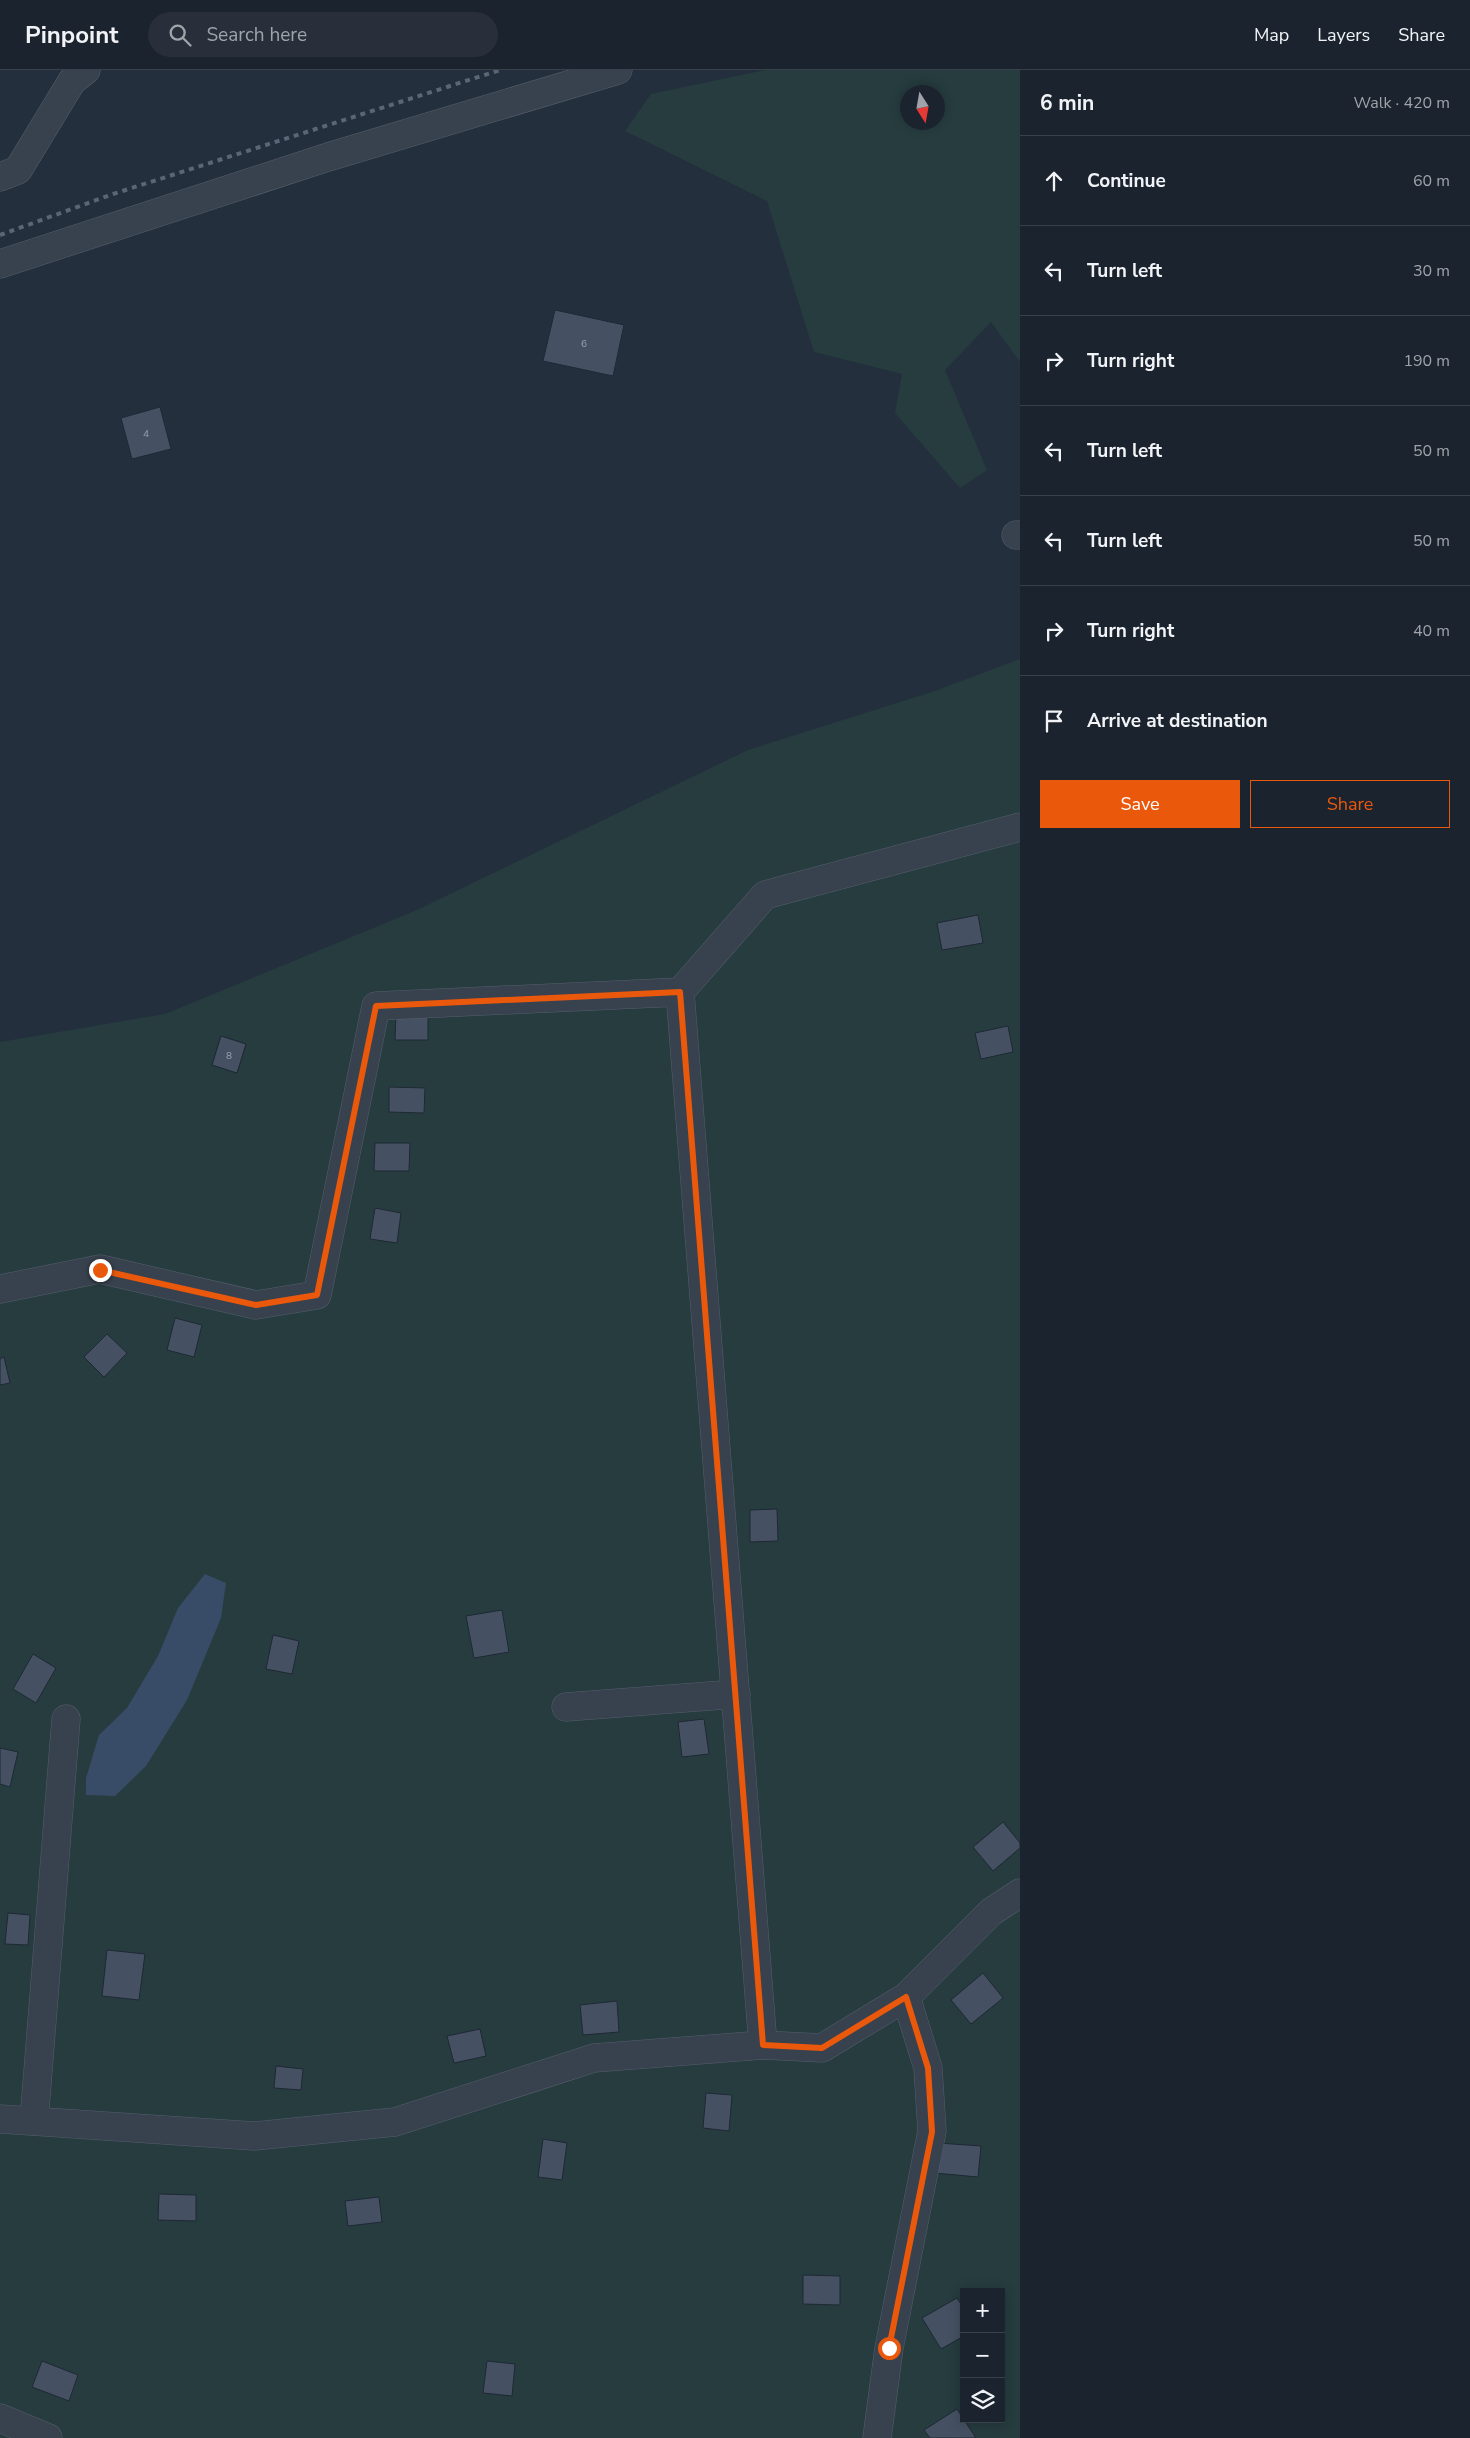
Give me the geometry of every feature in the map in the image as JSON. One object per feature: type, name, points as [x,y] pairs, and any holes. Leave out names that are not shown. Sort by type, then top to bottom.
[{"type":"street","points":[[0,177],[18,170],[72,81],[86,70]]},
{"type":"street","points":[[0,264],[328,157],[618,70]]},
{"type":"street","points":[[763,2045],[680,992],[765,895],[1020,827]]},
{"type":"street","points":[[0,1289],[100,1270],[256,1305],[317,1295],[376,1006],[680,992]]},
{"type":"street","points":[[566,1707],[736,1694]]},
{"type":"street","points":[[34,2121],[66,1719]]},
{"type":"street","points":[[0,2119],[254,2136],[395,2122],[594,2058],[763,2045],[822,2048],[906,1997],[991,1912],[1020,1893]]},
{"type":"street","points":[[877,2438],[889,2348],[932,2132],[928,2068],[906,1997]]},
{"type":"street","points":[[0,2418],[48,2438]]},
{"type":"green space","points":[[765,70],[1020,70],[1020,362],[991,322],[945,370],[987,470],[960,488],[895,413],[902,374],[814,352],[767,201],[625,131],[651,94]]},
{"type":"green space","points":[[1020,659],[1020,2438],[0,2438],[0,1042],[165,1014],[417,910],[748,750],[935,691]]},
{"type":"water","points":[[205,1574],[226,1583],[221,1618],[187,1700],[146,1766],[115,1796],[86,1795],[86,1778],[99,1735],[127,1708],[158,1656],[178,1608]]},
{"type":"building","points":[[555,310],[624,325],[613,376],[543,361]]},
{"type":"building","points":[[160,407],[171,449],[132,459],[121,418]]},
{"type":"building","points":[[978,915],[983,943],[942,950],[937,923]]},
{"type":"building","points":[[396,1013],[428,1013],[428,1040],[395,1040]]},
{"type":"building","points":[[1008,1026],[1013,1052],[981,1059],[975,1033]]},
{"type":"building","points":[[221,1036],[246,1044],[237,1073],[212,1065]]},
{"type":"building","points":[[221,1036],[246,1044],[237,1073],[212,1065]]},
{"type":"building","points":[[389,1087],[425,1088],[424,1113],[389,1112]]},
{"type":"building","points":[[375,1143],[410,1143],[409,1171],[374,1171]]},
{"type":"building","points":[[375,1208],[401,1213],[397,1243],[370,1239]]},
{"type":"building","points":[[175,1318],[202,1325],[194,1357],[167,1350]]},
{"type":"building","points":[[107,1334],[127,1353],[104,1377],[84,1357]]},
{"type":"building","points":[[4,1357],[10,1383],[0,1385],[0,1359]]},
{"type":"building","points":[[777,1509],[778,1541],[750,1542],[750,1510]]},
{"type":"building","points":[[502,1610],[509,1652],[474,1658],[466,1616]]},
{"type":"building","points":[[273,1635],[299,1641],[292,1674],[266,1669]]},
{"type":"building","points":[[33,1654],[56,1668],[36,1703],[13,1689]]},
{"type":"building","points":[[704,1719],[709,1754],[682,1757],[678,1722]]},
{"type":"building","points":[[0,1748],[18,1752],[10,1787],[0,1784]]},
{"type":"building","points":[[1003,1822],[1020,1843],[1020,1848],[993,1871],[973,1847]]},
{"type":"building","points":[[8,1913],[30,1915],[28,1945],[5,1944]]},
{"type":"building","points":[[107,1950],[145,1954],[139,2000],[102,1996]]},
{"type":"building","points":[[983,1973],[1003,1998],[971,2024],[951,2000]]},
{"type":"building","points":[[617,2001],[619,2032],[583,2035],[580,2005]]},
{"type":"building","points":[[480,2029],[486,2056],[454,2063],[447,2036]]},
{"type":"building","points":[[276,2066],[303,2069],[301,2090],[274,2088]]},
{"type":"building","points":[[706,2093],[732,2095],[729,2131],[703,2128]]},
{"type":"building","points":[[543,2139],[567,2143],[562,2180],[538,2177]]},
{"type":"building","points":[[938,2143],[981,2146],[978,2177],[935,2173]]},
{"type":"building","points":[[159,2194],[196,2195],[196,2221],[158,2220]]},
{"type":"building","points":[[379,2197],[382,2222],[348,2226],[345,2201]]},
{"type":"building","points":[[803,2275],[840,2276],[840,2305],[803,2304]]},
{"type":"building","points":[[957,2298],[960,2303],[960,2338],[941,2349],[922,2318]]},
{"type":"building","points":[[42,2361],[78,2375],[69,2401],[32,2387]]},
{"type":"building","points":[[487,2361],[515,2364],[512,2396],[483,2393]]},
{"type":"building","points":[[957,2409],[960,2414],[960,2423],[966,2423],[976,2438],[930,2438],[924,2430]]},
{"type":"railway","points":[[0,235],[113,194],[500,70]]},
{"type":"route","points":[[100,1270],[256,1305],[317,1295],[376,1006],[680,992],[763,2045],[822,2048],[906,1997],[928,2068],[932,2132],[889,2348]]}]
